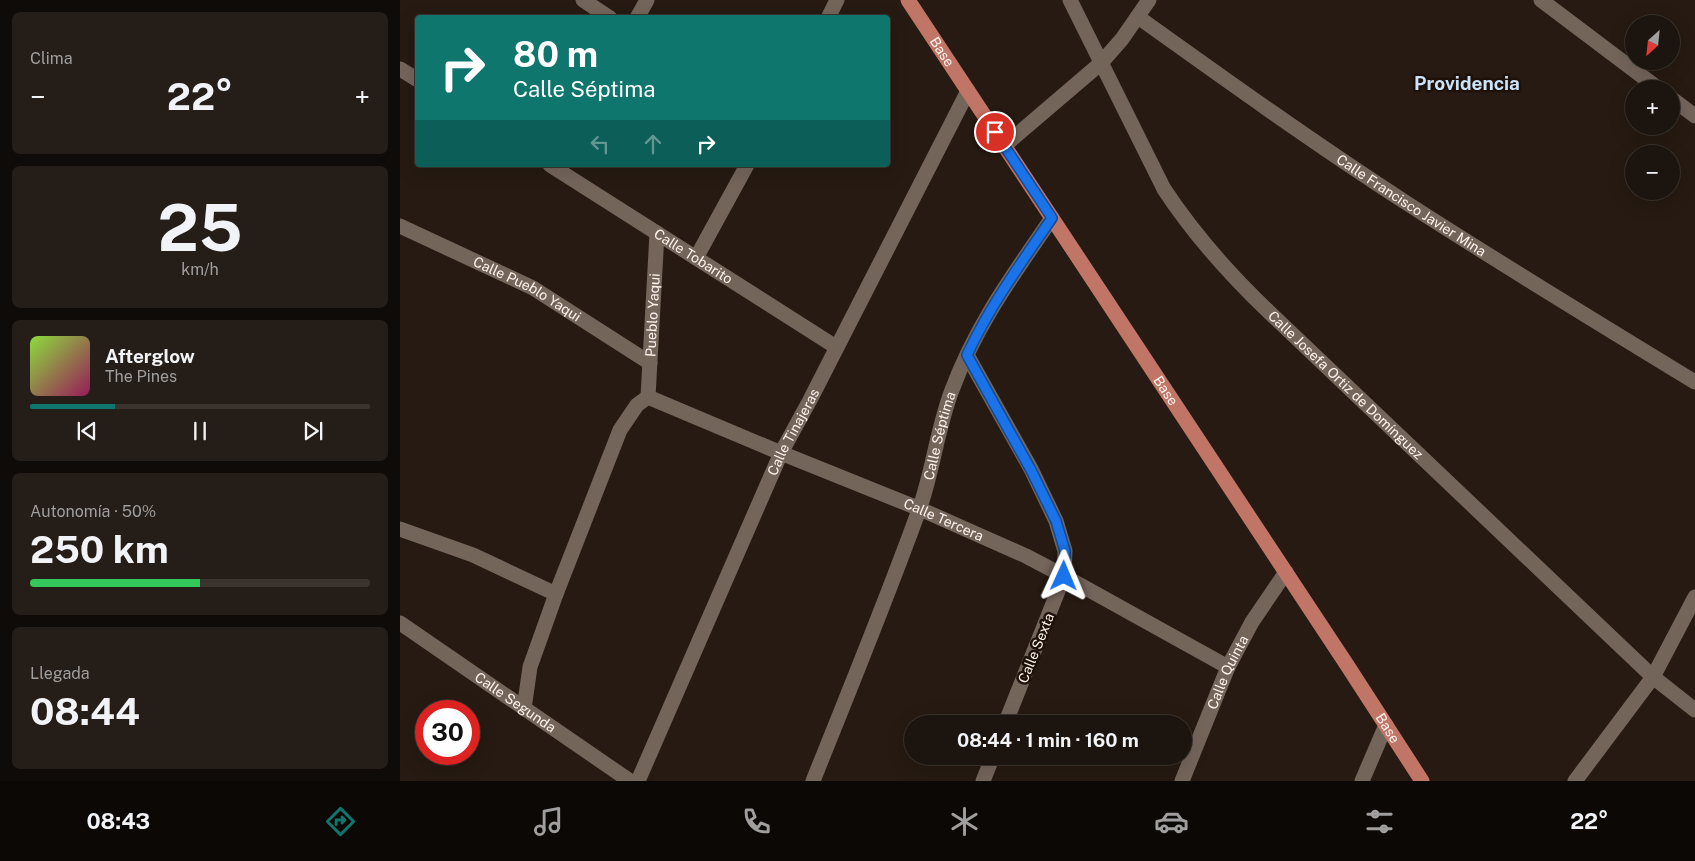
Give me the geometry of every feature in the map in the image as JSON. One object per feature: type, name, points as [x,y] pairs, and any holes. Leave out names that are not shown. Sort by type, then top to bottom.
[{"type":"main road","name":"Base","points":[[908,0],[1286,572],[1419,779]]},
{"type":"street","points":[[583,0],[606,15]]},
{"type":"street","points":[[639,15],[647,0]]},
{"type":"street","points":[[830,15],[837,0]]},
{"type":"street","name":"Calle Josefa Ortiz de Domínguez","points":[[1070,0],[1164,189],[1183,218],[1208,250],[1277,320],[1653,677],[1695,710]]},
{"type":"street","points":[[1004,146],[1101,64],[1149,0]]},
{"type":"street","points":[[1541,0],[1647,80]]},
{"type":"street","name":"Calle Francisco Javier Mina","points":[[1138,17],[1271,112],[1405,202],[1590,319],[1695,382]]},
{"type":"street","points":[[400,69],[415,78]]},
{"type":"street","name":"Calle Tinajeras","points":[[638,781],[781,453],[968,91]]},
{"type":"street","points":[[1680,105],[1695,116]]},
{"type":"street","name":"Calle Tobarito","points":[[553,167],[836,347]]},
{"type":"street","points":[[696,258],[746,167]]},
{"type":"street","name":"Calle Séptima","points":[[813,781],[920,509],[952,391],[967,355],[982,324],[1003,290],[1052,218]]},
{"type":"street","name":"Calle Pueblo Yaqui","points":[[400,226],[533,288],[650,362]]},
{"type":"street","name":"Pueblo Yaqui","points":[[648,396],[657,233]]},
{"type":"street","name":"Calle Sexta","points":[[967,355],[1031,470],[1056,521],[1065,551],[1064,576],[1010,715]]},
{"type":"street","points":[[524,709],[530,667],[556,594],[620,430],[637,405],[648,396]]},
{"type":"street","name":"Calle Tercera","points":[[648,396],[781,453],[920,509],[1018,553],[1064,576],[1228,667]]},
{"type":"street","points":[[400,529],[473,554],[556,594]]},
{"type":"street","name":"Calle Quinta","points":[[1182,781],[1228,667],[1252,622],[1286,572]]},
{"type":"street","points":[[1575,781],[1653,677],[1695,597]]},
{"type":"street","name":"Calle Segunda","points":[[400,623],[630,781]]},
{"type":"street","points":[[1362,781],[1386,725]]},
{"type":"street","points":[[983,781],[989,765]]},
{"type":"district","name":"Providencia","points":[[1467,83]]},
{"type":"route","points":[[995,132],[1052,218],[1003,290],[982,324],[967,355],[1031,470],[1056,521],[1065,551],[1064,576]]}]
